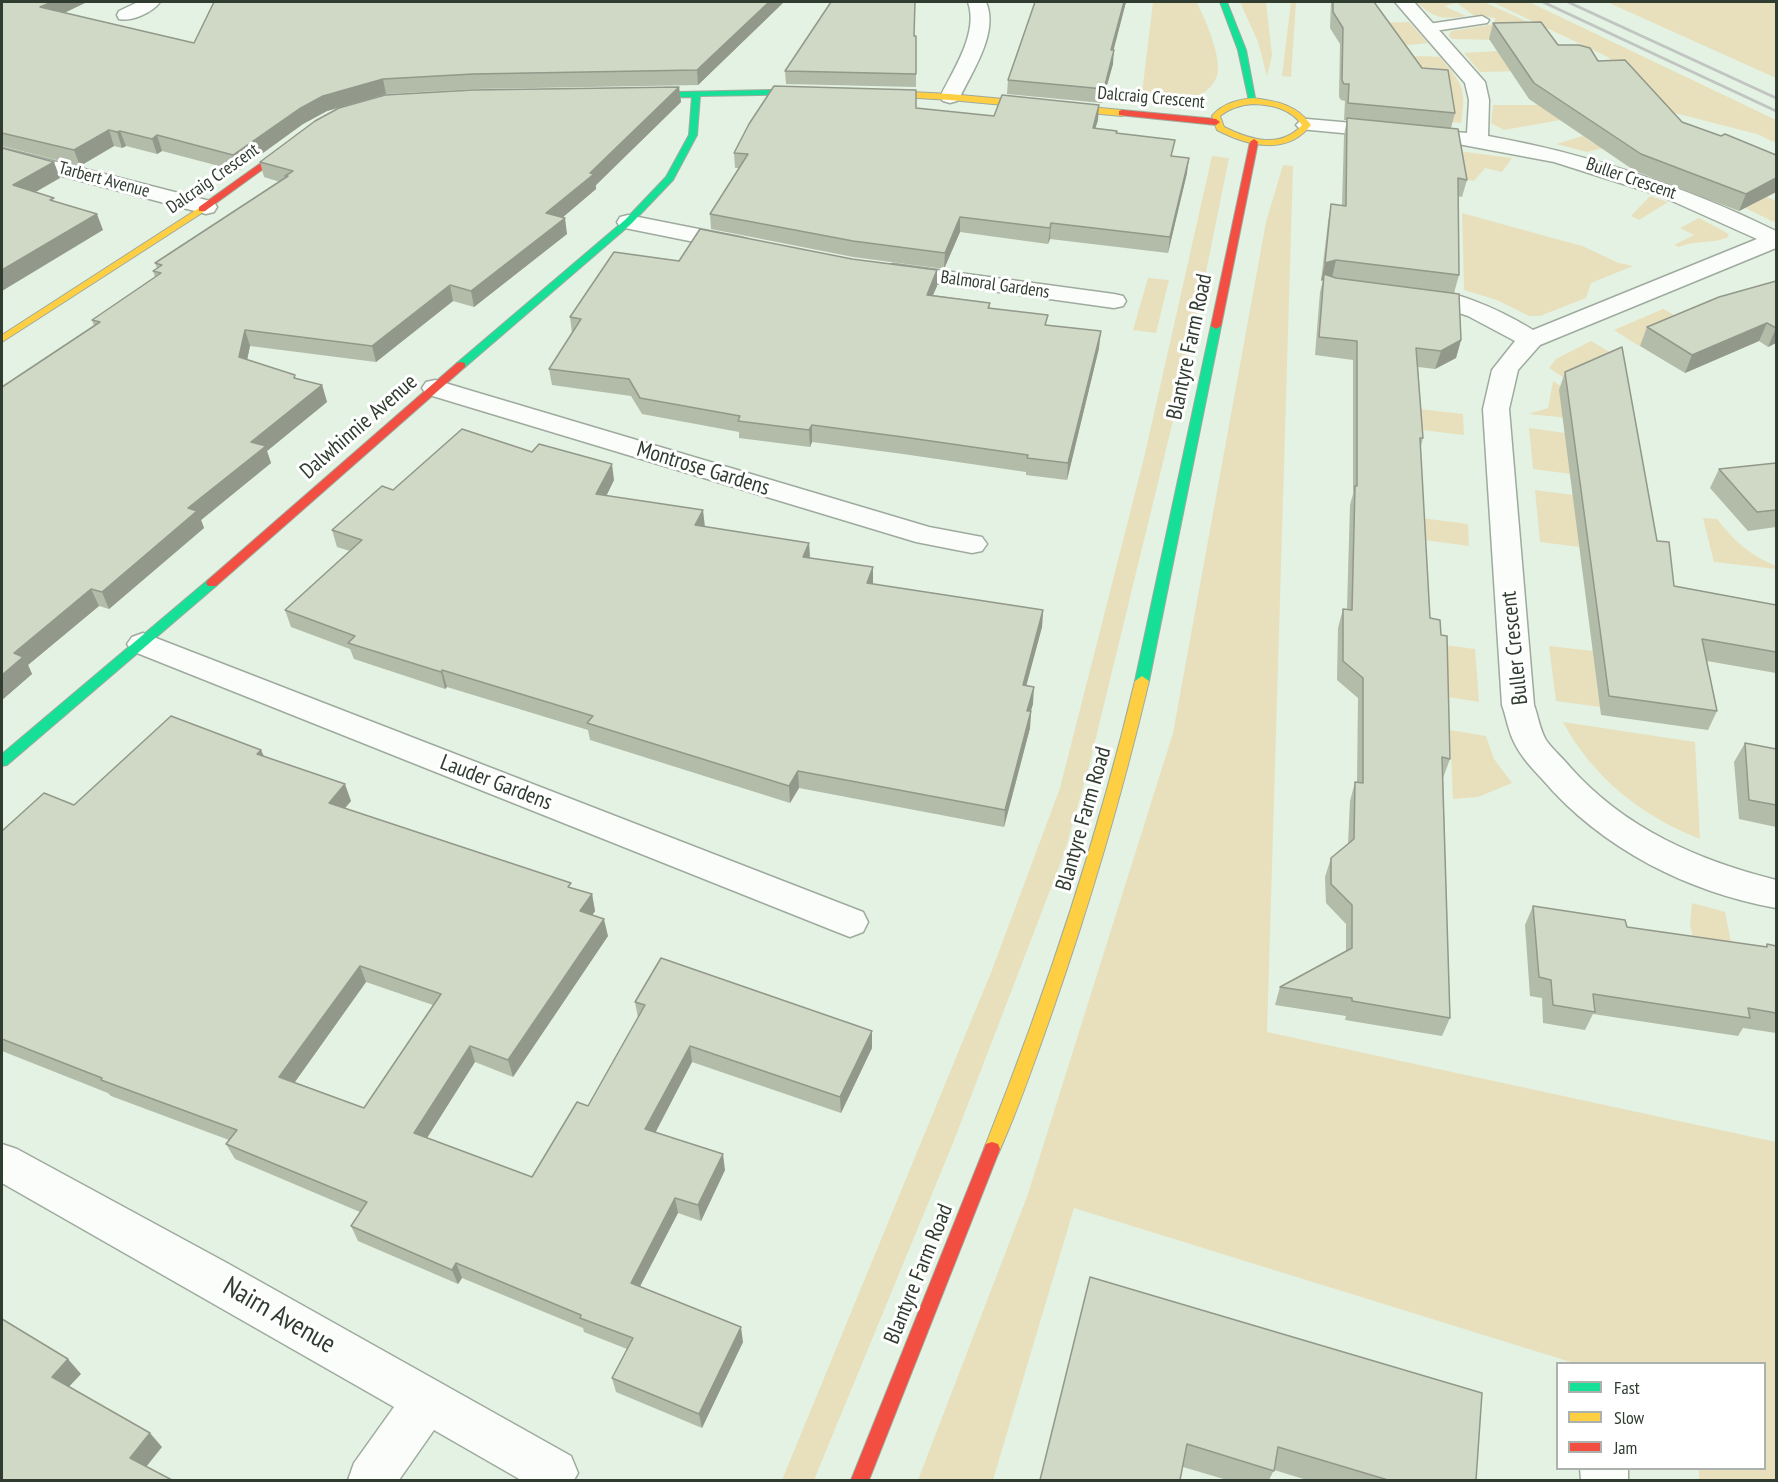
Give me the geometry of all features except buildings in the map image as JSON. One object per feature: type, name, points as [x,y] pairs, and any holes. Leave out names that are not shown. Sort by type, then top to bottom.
[{"type":"street","points":[[126,15],[151,2]]},
{"type":"street","points":[[950,97],[978,33],[980,14],[977,2]]},
{"type":"street","points":[[1223,2],[1242,50],[1253,101]]},
{"type":"street","points":[[1404,2],[1475,82],[1479,100],[1477,140]]},
{"type":"street","points":[[617,95],[827,93]]},
{"type":"street","name":"Dalcraig Crescent","points":[[861,93],[950,97],[1216,122]]},
{"type":"street","name":"Dalwhinnie Avenue","points":[[2,761],[143,644],[628,222],[670,178],[684,155],[693,135],[696,94]]},
{"type":"street","points":[[1253,101],[1269,102],[1289,108],[1304,117],[1306,125],[1304,131],[1297,137],[1277,142],[1254,142],[1226,132],[1216,122],[1216,116],[1228,106],[1253,101]]},
{"type":"street","name":"Buller Crescent","points":[[1306,125],[1477,140],[1584,162],[1654,184],[1776,240],[1531,340],[1509,360],[1500,381],[1496,409],[1518,705],[1530,742],[1558,777],[1591,811],[1636,841],[1734,885],[1776,894]]},
{"type":"street","name":"Dalcraig Crescent","points":[[2,339],[206,207],[308,132]]},
{"type":"street","name":"Blantyre Farm Road","points":[[860,1480],[1032,1049],[1105,831],[1129,740],[1159,605],[1254,142]]},
{"type":"street","name":"Tarbert Avenue","points":[[2,154],[206,207]]},
{"type":"street","points":[[628,222],[763,249]]},
{"type":"street","name":"Balmoral Gardens","points":[[874,269],[1114,301]]},
{"type":"street","points":[[1390,293],[1456,302],[1492,316],[1531,340]]},
{"type":"street","name":"Montrose Gardens","points":[[435,388],[926,536],[972,543]]},
{"type":"street","name":"Lauder Gardens","points":[[143,644],[850,922]]},
{"type":"street","name":"Nairn Avenue","points":[[2,1162],[232,1289],[554,1473]]},
{"type":"street","points":[[371,1480],[427,1400]]},
{"type":"lane","points":[[1428,28],[1482,20]]},
{"type":"shaded area","points":[[1153,2],[1196,2],[1204,17],[1217,56],[1216,80],[1204,92],[1179,104],[1163,104],[1142,93]]},
{"type":"shaded area","points":[[1240,2],[1266,2],[1272,55],[1267,76],[1258,42]]},
{"type":"shaded area","points":[[1291,2],[1296,2],[1291,77],[1282,76]]},
{"type":"shaded area","points":[[1417,2],[1484,2],[1539,27],[1499,40],[1452,39],[1449,35],[1451,31],[1490,25],[1495,23],[1495,18],[1473,15],[1457,3],[1444,6],[1466,16],[1451,18],[1433,15]]},
{"type":"shaded area","points":[[1492,2],[1529,2],[1776,120],[1776,143],[1757,134],[1651,107],[1608,57]]},
{"type":"shaded area","points":[[1607,2],[1776,2],[1776,78]]},
{"type":"shaded area","points":[[1409,22],[1428,43],[1391,47],[1375,23]]},
{"type":"shaded area","points":[[1497,51],[1523,71],[1480,72],[1464,53]]},
{"type":"shaded area","points":[[1398,57],[1440,57],[1458,81],[1463,94],[1461,123],[1451,122],[1454,106],[1453,94],[1440,68],[1406,67]]},
{"type":"shaded area","points":[[1493,105],[1543,105],[1572,118],[1504,130],[1491,123]]},
{"type":"shaded area","points":[[1583,136],[1593,143],[1608,140],[1616,145],[1587,152],[1556,144]]},
{"type":"shaded area","points":[[1435,148],[1512,158],[1502,172],[1485,168],[1474,181],[1463,179],[1466,167],[1443,164]]},
{"type":"shaded area","points":[[1212,156],[1229,158],[1190,351],[1089,766],[1064,854],[953,1143],[814,1480],[782,1480],[992,970],[1060,788],[1144,458]]},
{"type":"shaded area","points":[[1283,165],[1293,166],[1267,1032],[1776,1142],[1776,1480],[1699,1480],[1699,1470],[1766,1470],[1766,1362],[1571,1362],[1074,1208],[993,1480],[918,1480],[1028,1194],[1173,733],[1266,222]]},
{"type":"shaded area","points":[[1760,194],[1776,201],[1776,223],[1737,204]]},
{"type":"shaded area","points":[[1650,196],[1668,202],[1639,220],[1631,216]]},
{"type":"shaded area","points":[[1462,213],[1582,246],[1619,263],[1633,266],[1591,283],[1586,298],[1540,316],[1529,316],[1497,300],[1464,290]]},
{"type":"shaded area","points":[[1699,218],[1729,234],[1727,238],[1679,247],[1674,245],[1694,235],[1680,228]]},
{"type":"shaded area","points":[[1148,278],[1169,280],[1156,333],[1133,330]]},
{"type":"shaded area","points":[[1663,309],[1691,324],[1639,346],[1614,330]]},
{"type":"shaded area","points":[[1591,341],[1625,361],[1573,384],[1549,368],[1556,359]]},
{"type":"shaded area","points":[[1553,381],[1612,420],[1608,422],[1528,414],[1548,408]]},
{"type":"shaded area","points":[[1419,409],[1463,414],[1464,435],[1414,429]]},
{"type":"shaded area","points":[[1529,428],[1566,433],[1571,474],[1533,469]]},
{"type":"shaded area","points":[[1535,490],[1573,495],[1580,547],[1540,542]]},
{"type":"shaded area","points":[[1421,518],[1468,524],[1469,546],[1416,539]]},
{"type":"shaded area","points":[[1703,518],[1717,519],[1743,547],[1776,566],[1776,569],[1714,562]]},
{"type":"shaded area","points":[[1445,645],[1475,649],[1479,702],[1448,697]]},
{"type":"shaded area","points":[[1549,646],[1593,651],[1600,707],[1556,701]]},
{"type":"shaded area","points":[[1563,722],[1695,742],[1700,839],[1658,819],[1621,793],[1589,761]]},
{"type":"shaded area","points":[[1450,730],[1486,736],[1494,759],[1512,783],[1478,797],[1453,799]]},
{"type":"shaded area","points":[[1692,903],[1725,912],[1748,1026],[1697,958],[1690,924]]},
{"type":"railway","points":[[1543,2],[1776,111]]},
{"type":"railway","points":[[1568,2],[1776,98]]},
{"type":"traffic: fast","points":[[1223,2],[1242,50],[1253,101]]},
{"type":"traffic: fast","points":[[636,95],[815,92]]},
{"type":"traffic: fast","points":[[461,365],[628,222],[670,178],[693,135],[696,94]]},
{"type":"traffic: fast","points":[[1142,681],[1216,326]]},
{"type":"traffic: fast","points":[[2,761],[212,583]]},
{"type":"traffic: slow","points":[[873,93],[950,97],[1122,113]]},
{"type":"traffic: slow","points":[[1253,101],[1276,104],[1290,109],[1307,125],[1299,134],[1278,143],[1242,138],[1220,128],[1216,116],[1220,112],[1233,105],[1253,101]]},
{"type":"traffic: slow","points":[[2,339],[202,209]]},
{"type":"traffic: slow","points":[[992,1149],[1077,918],[1112,800],[1142,681]]},
{"type":"traffic: jam","points":[[1122,113],[1216,122]]},
{"type":"traffic: jam","points":[[202,209],[296,141]]},
{"type":"traffic: jam","points":[[1216,326],[1254,142]]},
{"type":"traffic: jam","points":[[212,583],[461,365]]},
{"type":"traffic: jam","points":[[860,1480],[992,1149]]}]
